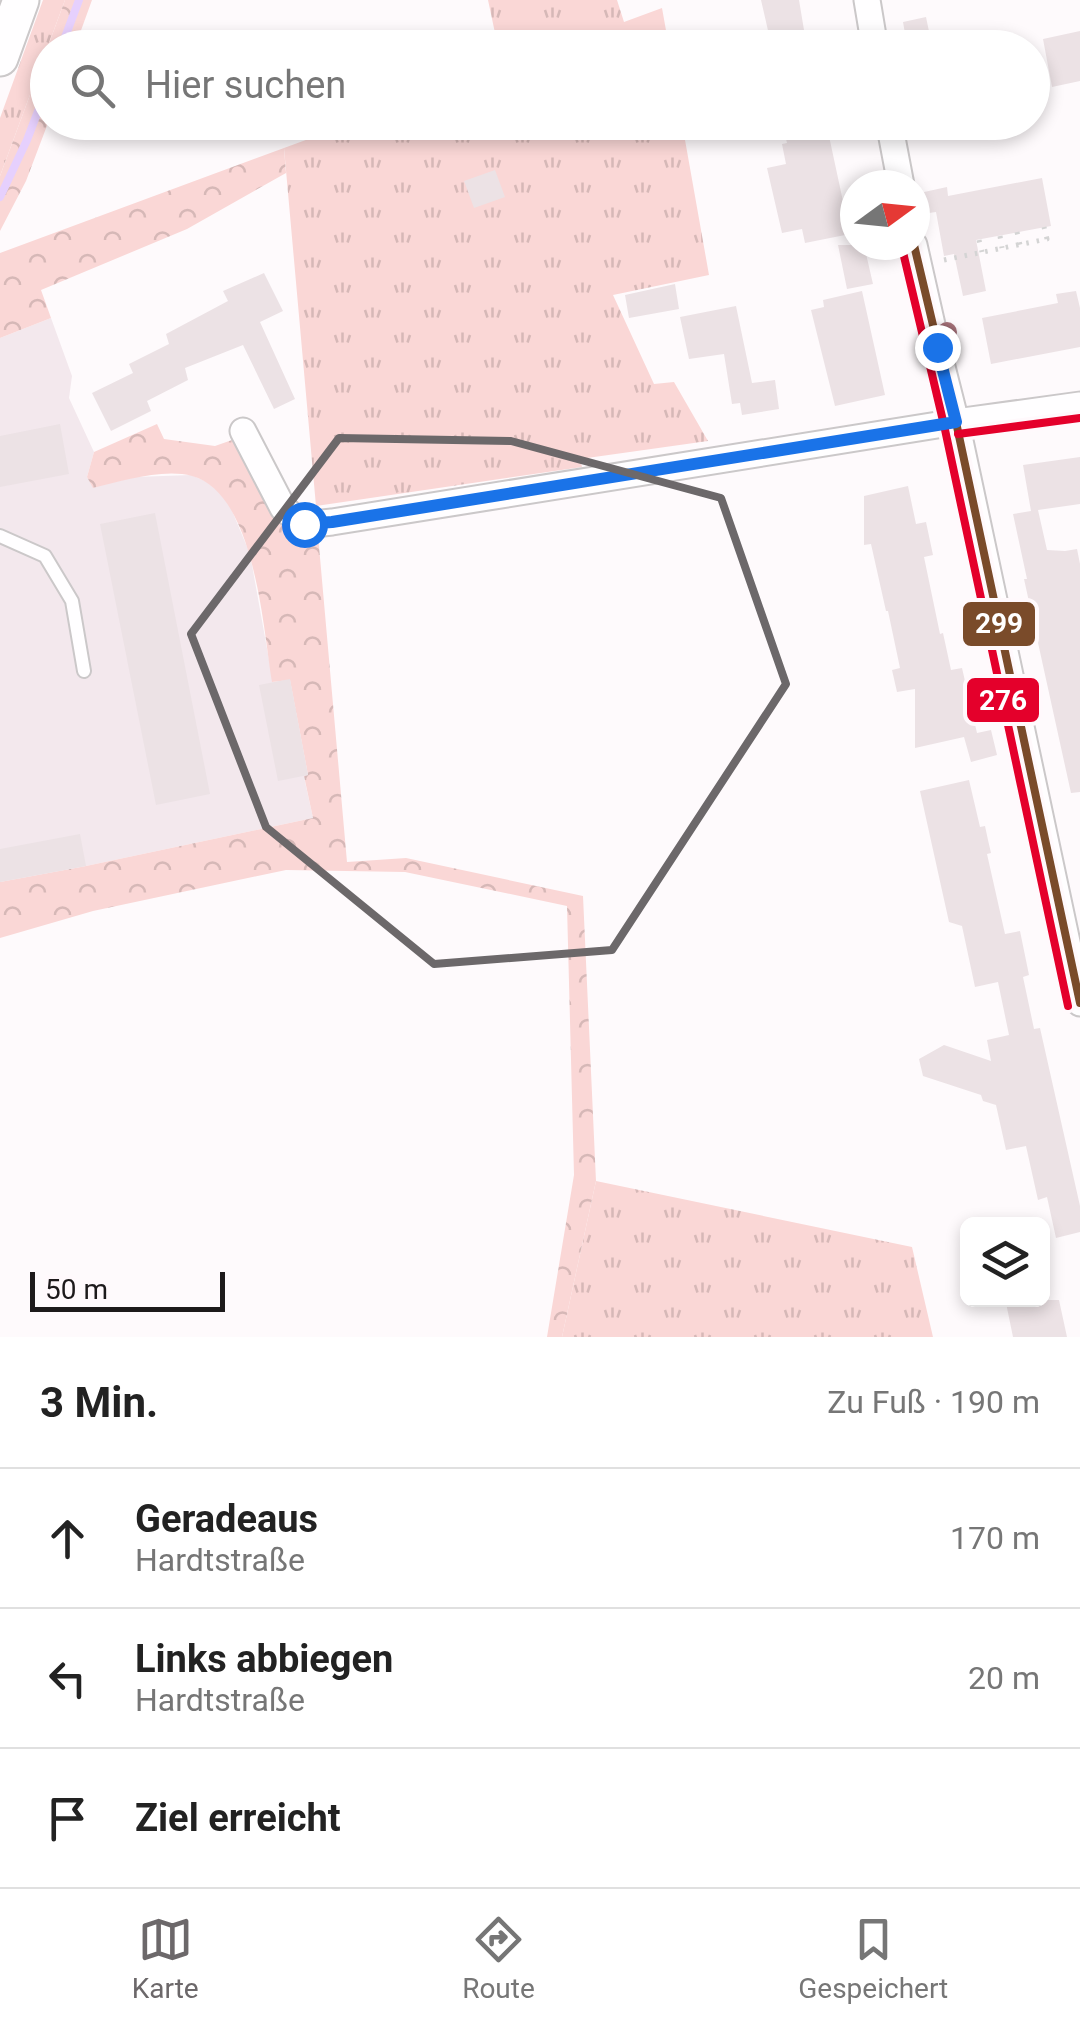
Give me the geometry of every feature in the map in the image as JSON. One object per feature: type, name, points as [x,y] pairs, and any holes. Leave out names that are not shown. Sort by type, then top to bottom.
[{"type":"main road","points":[[0,58],[20,0]]},
{"type":"street","points":[[866,0],[872,30]]},
{"type":"street","points":[[895,140],[906,170]]},
{"type":"street","points":[[925,260],[937,347],[1080,1003]]},
{"type":"street","points":[[243,431],[283,508],[304,524],[1080,405]]},
{"type":"lane","points":[[0,536],[45,556],[72,601],[84,670]]},
{"type":"path","points":[[936,262],[1047,240],[1044,227]]},
{"type":"path","points":[[1018,232],[1020,245]]},
{"type":"path","points":[[1000,236],[1002,248]]},
{"type":"path","points":[[979,240],[982,252]]},
{"type":"highlighted area","points":[[339,438],[511,441],[721,498],[786,684],[612,950],[434,964],[266,827],[191,634]]},
{"type":"shaded area","points":[[51,318],[72,376],[69,398],[94,452],[87,477],[93,487],[135,477],[191,475],[212,484],[228,501],[250,554],[273,682],[290,679],[313,818],[0,882],[0,338]]},
{"type":"green space","points":[[43,0],[65,0],[54,30],[32,30]]},
{"type":"green space","points":[[65,0],[92,0],[81,30],[54,30]]},
{"type":"green space","points":[[488,0],[617,0],[624,22],[662,8],[666,30],[494,30]]},
{"type":"green space","points":[[30,36],[30,95],[0,176],[0,118]]},
{"type":"green space","points":[[30,95],[30,140],[42,140],[0,231],[0,176]]},
{"type":"green space","points":[[306,140],[685,140],[709,275],[613,295],[654,384],[674,382],[708,441],[580,459],[582,467],[316,506],[284,148]]},
{"type":"green space","points":[[284,148],[286,173],[187,229],[41,290],[51,318],[0,338],[0,253]]},
{"type":"green space","points":[[157,424],[164,439],[215,446],[232,440],[318,535],[347,862],[406,858],[583,896],[596,1181],[562,1337],[547,1337],[574,1175],[567,906],[405,872],[286,870],[93,911],[0,938],[0,882],[313,818],[290,680],[272,682],[252,565],[230,508],[213,488],[192,476],[156,474],[93,488],[87,477],[94,452]]},
{"type":"green space","points":[[596,1181],[912,1247],[933,1337],[562,1337]]},
{"type":"building","points":[[761,0],[799,0],[804,30],[768,30]]},
{"type":"building","points":[[926,17],[929,30],[904,30],[903,22]]},
{"type":"building","points":[[1080,31],[1080,81],[1052,87],[1050,37]]},
{"type":"building","points":[[786,140],[830,140],[840,187],[840,236],[805,243],[802,229],[782,233],[767,168],[786,164],[782,144]]},
{"type":"building","points":[[495,170],[505,197],[474,208],[464,181]]},
{"type":"building","points":[[1042,178],[1051,226],[976,240],[986,291],[963,296],[954,254],[944,256],[936,212],[930,213],[930,191],[947,187],[948,196]]},
{"type":"building","points":[[841,260],[867,260],[873,284],[847,289]]},
{"type":"building","points":[[264,273],[283,311],[260,322],[295,399],[274,409],[243,345],[185,368],[188,380],[147,401],[151,411],[111,431],[92,393],[133,373],[129,364],[169,344],[166,334],[228,301],[223,291]]},
{"type":"building","points":[[675,284],[679,309],[629,318],[625,295]]},
{"type":"building","points":[[862,291],[885,395],[835,406],[811,310],[824,307],[823,300]]},
{"type":"building","points":[[1076,291],[1080,347],[991,364],[982,318],[1058,303],[1056,294]]},
{"type":"building","points":[[736,306],[752,383],[775,380],[779,409],[742,415],[740,403],[732,404],[724,354],[689,359],[680,317]]},
{"type":"building","points":[[60,424],[69,474],[0,487],[0,436]]},
{"type":"building","points":[[1080,457],[1080,504],[1038,510],[1047,550],[1077,549],[1080,564],[1080,792],[1071,793],[1013,514],[1031,511],[1023,465]]},
{"type":"building","points":[[908,486],[916,524],[926,522],[933,555],[924,557],[951,670],[962,668],[977,733],[991,730],[997,755],[971,762],[964,737],[915,748],[915,689],[897,692],[892,670],[900,668],[888,611],[871,544],[864,545],[864,496]]},
{"type":"building","points":[[155,513],[210,794],[156,805],[100,524]]},
{"type":"building","points":[[290,679],[308,775],[278,781],[259,685]]},
{"type":"building","points":[[969,780],[980,827],[985,826],[991,853],[987,854],[1005,934],[1020,931],[1029,975],[1023,977],[1034,1029],[1040,1028],[1080,1206],[1080,1232],[1056,1238],[1047,1197],[1038,1200],[1026,1146],[1006,1150],[996,1105],[983,1101],[981,1095],[923,1076],[919,1059],[944,1045],[991,1061],[987,1040],[1009,1035],[998,982],[975,987],[962,926],[949,922],[920,791]]},
{"type":"building","points":[[80,834],[86,866],[0,882],[0,849]]},
{"type":"building","points":[[1050,1300],[1059,1300],[1067,1337],[1013,1337],[1007,1307],[1050,1307]]},
{"type":"waterway","points":[[68,30],[79,0]]},
{"type":"waterway","points":[[0,197],[30,132]]},
{"type":"transit line","name":"276","points":[[905,260],[1068,1006]]},
{"type":"transit line","name":"299","points":[[918,260],[1080,1003]]},
{"type":"transit line","name":"276","points":[[958,434],[1080,418]]},
{"type":"route","points":[[304,524],[956,422],[937,347]]}]
